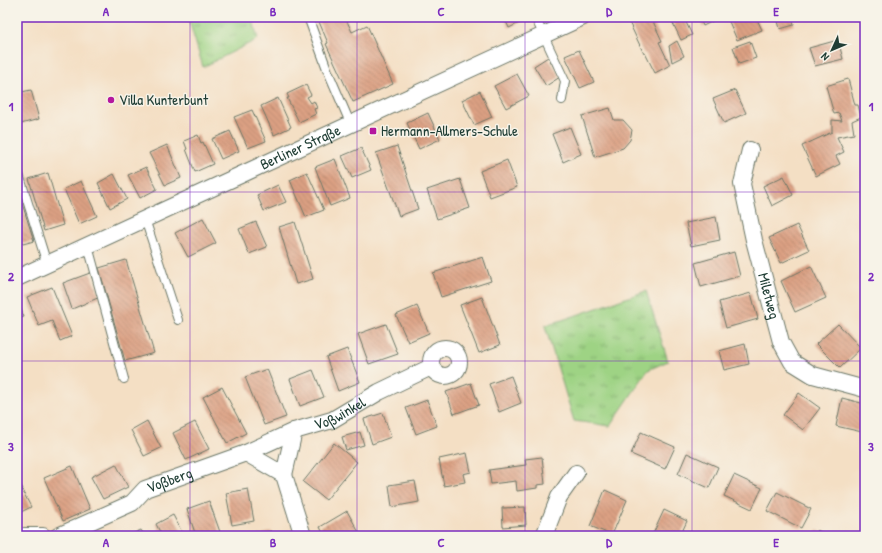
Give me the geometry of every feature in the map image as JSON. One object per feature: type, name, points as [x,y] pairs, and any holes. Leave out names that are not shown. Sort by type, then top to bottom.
[{"type":"street","name":"Berliner Straße","points":[[17,278],[584,17]]},
{"type":"street","name":"Miletweg","points":[[750,150],[742,184],[754,240],[781,342],[792,362],[813,375],[865,389]]},
{"type":"street","name":"Voßwinkel","points":[[246,453],[294,431],[332,420],[379,392],[431,367]]},
{"type":"street","points":[[294,431],[284,475],[303,536]]},
{"type":"street","points":[[246,453],[284,475]]},
{"type":"street","name":"Voßberg","points":[[58,536],[132,503],[145,489],[246,453]]},
{"type":"street","points":[[544,536],[559,497],[576,474]]},
{"type":"street","points":[[24,536],[43,536]]},
{"type":"lane","points":[[308,17],[327,69],[351,125]]},
{"type":"lane","points":[[535,17],[565,81],[562,100]]},
{"type":"lane","points":[[17,168],[47,264]]},
{"type":"lane","points":[[145,220],[178,320]]},
{"type":"lane","points":[[88,246],[124,378]]},
{"type":"green space","points":[[188,17],[252,17],[258,39],[203,67]]},
{"type":"green space","points":[[646,291],[668,361],[648,370],[610,426],[574,421],[545,326]]},
{"type":"building","points":[[317,17],[345,17],[352,32],[367,25],[393,84],[353,102],[326,44],[328,43]]},
{"type":"building","points":[[504,17],[529,17],[529,18],[509,28]]},
{"type":"building","points":[[635,17],[651,17],[662,41],[659,42],[670,65],[655,73],[628,20]]},
{"type":"building","points":[[670,17],[688,17],[684,18],[692,35],[681,40]]},
{"type":"building","points":[[699,17],[713,17],[715,20],[703,26]]},
{"type":"building","points":[[727,17],[756,17],[762,30],[737,40]]},
{"type":"building","points":[[777,17],[792,17],[794,25],[780,29]]},
{"type":"building","points":[[838,40],[843,59],[815,66],[809,48]]},
{"type":"building","points":[[677,41],[684,56],[672,62],[669,46]]},
{"type":"building","points":[[750,41],[756,58],[739,64],[733,47]]},
{"type":"building","points":[[579,50],[594,82],[580,88],[565,56]]},
{"type":"building","points":[[548,57],[560,77],[546,86],[534,66]]},
{"type":"building","points":[[517,74],[529,96],[506,108],[494,86]]},
{"type":"building","points":[[848,79],[855,105],[858,105],[861,117],[852,121],[854,134],[837,137],[844,152],[836,156],[840,164],[816,176],[802,146],[832,132],[832,120],[842,121],[839,113],[834,114],[826,86]]},
{"type":"building","points":[[306,85],[311,95],[307,97],[311,103],[314,101],[317,108],[314,109],[316,114],[299,122],[287,98],[289,98],[287,94]]},
{"type":"building","points":[[31,90],[39,119],[17,125],[17,93]]},
{"type":"building","points":[[735,90],[746,113],[724,123],[713,99]]},
{"type":"building","points":[[480,91],[492,117],[474,125],[462,100]]},
{"type":"building","points":[[278,98],[291,127],[274,135],[261,106]]},
{"type":"building","points":[[610,108],[614,120],[623,120],[632,130],[630,140],[623,148],[595,157],[582,116]]},
{"type":"building","points":[[252,110],[266,141],[248,148],[234,117]]},
{"type":"building","points":[[428,113],[440,139],[419,149],[407,123]]},
{"type":"building","points":[[570,127],[581,154],[563,162],[552,134]]},
{"type":"building","points":[[230,131],[239,151],[221,159],[212,139]]},
{"type":"building","points":[[198,135],[201,143],[203,142],[213,164],[195,172],[184,141]]},
{"type":"building","points":[[167,145],[181,178],[165,185],[149,153]]},
{"type":"building","points":[[397,146],[418,209],[399,216],[376,153]]},
{"type":"building","points":[[361,148],[371,170],[352,178],[342,156]]},
{"type":"building","points":[[335,159],[350,198],[330,206],[315,167]]},
{"type":"building","points":[[507,160],[517,187],[490,197],[480,171]]},
{"type":"building","points":[[146,167],[157,189],[140,198],[128,175]]},
{"type":"building","points":[[307,172],[324,210],[306,217],[290,180]]},
{"type":"building","points":[[48,173],[63,225],[44,231],[29,179]]},
{"type":"building","points":[[114,174],[127,199],[110,208],[98,183]]},
{"type":"building","points":[[784,176],[793,195],[772,206],[763,186]]},
{"type":"building","points":[[460,179],[470,208],[437,219],[427,190]]},
{"type":"building","points":[[81,181],[97,216],[79,224],[64,189]]},
{"type":"building","points":[[278,185],[286,202],[264,211],[257,195]]},
{"type":"building","points":[[19,194],[34,241],[23,244],[17,244],[17,195]]},
{"type":"building","points":[[716,217],[720,240],[691,246],[686,223]]},
{"type":"building","points":[[203,218],[216,243],[188,257],[175,233]]},
{"type":"building","points":[[256,222],[267,247],[249,254],[239,229]]},
{"type":"building","points":[[295,222],[313,279],[296,284],[279,227]]},
{"type":"building","points":[[797,225],[809,250],[781,263],[769,238]]},
{"type":"building","points":[[734,252],[740,276],[701,287],[695,263]]},
{"type":"building","points":[[483,257],[491,281],[441,297],[433,273]]},
{"type":"building","points":[[126,260],[154,353],[125,361],[99,268]]},
{"type":"building","points":[[811,266],[826,298],[795,312],[781,281]]},
{"type":"building","points":[[90,273],[100,297],[72,309],[63,283]]},
{"type":"building","points":[[52,287],[72,336],[60,341],[52,321],[39,326],[27,297]]},
{"type":"building","points":[[751,293],[758,319],[726,328],[719,302]]},
{"type":"building","points":[[482,297],[500,345],[479,353],[460,305]]},
{"type":"building","points":[[17,299],[24,317],[17,319]]},
{"type":"building","points":[[417,306],[429,333],[408,342],[396,315]]},
{"type":"building","points":[[386,324],[398,354],[369,364],[358,334]]},
{"type":"building","points":[[838,324],[861,348],[840,368],[816,344]]},
{"type":"building","points":[[745,344],[749,364],[724,370],[719,351]]},
{"type":"building","points":[[347,349],[360,382],[338,391],[326,357]]},
{"type":"building","points":[[267,369],[286,417],[264,425],[245,377]]},
{"type":"building","points":[[313,370],[324,397],[300,406],[290,379]]},
{"type":"building","points":[[511,376],[521,403],[499,412],[489,384]]},
{"type":"building","points":[[471,383],[479,405],[454,414],[446,392]]},
{"type":"building","points":[[222,387],[246,433],[227,443],[203,397]]},
{"type":"building","points":[[799,393],[820,408],[803,430],[783,415]]},
{"type":"building","points":[[842,398],[865,404],[865,418],[862,432],[836,426]]},
{"type":"building","points":[[427,400],[437,426],[416,434],[406,408]]},
{"type":"building","points":[[383,413],[391,437],[372,444],[364,419]]},
{"type":"building","points":[[147,421],[161,448],[144,456],[131,430]]},
{"type":"building","points":[[195,422],[209,449],[186,460],[173,433]]},
{"type":"building","points":[[360,432],[364,445],[346,450],[342,437]]},
{"type":"building","points":[[641,432],[675,447],[665,469],[631,454]]},
{"type":"building","points":[[334,443],[357,462],[326,500],[303,482]]},
{"type":"building","points":[[467,453],[471,472],[463,474],[465,482],[444,486],[439,459]]},
{"type":"building","points":[[687,453],[718,467],[709,488],[678,474]]},
{"type":"building","points":[[542,457],[545,484],[537,485],[537,488],[517,491],[516,481],[491,484],[489,470],[526,465],[525,459]]},
{"type":"building","points":[[116,464],[128,487],[103,499],[91,477]]},
{"type":"building","points":[[72,466],[90,509],[63,521],[44,478]]},
{"type":"building","points":[[734,475],[762,488],[752,509],[724,496]]},
{"type":"building","points":[[17,478],[23,489],[17,492]]},
{"type":"building","points":[[415,481],[419,502],[392,507],[389,485]]},
{"type":"building","points":[[248,489],[254,521],[232,525],[226,493]]},
{"type":"building","points":[[22,490],[31,507],[17,514],[17,493]]},
{"type":"building","points":[[605,490],[627,500],[612,535],[590,526]]},
{"type":"building","points":[[777,492],[811,509],[801,528],[767,511]]},
{"type":"building","points":[[209,501],[220,532],[208,536],[196,536],[187,509]]},
{"type":"building","points":[[525,507],[526,525],[503,527],[502,508]]},
{"type":"building","points":[[664,510],[687,521],[680,536],[652,536]]},
{"type":"building","points":[[347,511],[361,536],[322,536],[324,535],[320,527]]},
{"type":"building","points":[[173,515],[184,536],[162,536],[156,524]]},
{"type":"building","points":[[141,530],[145,536],[128,536]]},
{"type":"building","points":[[817,530],[829,536],[814,536]]},
{"type":"building","points":[[271,531],[273,536],[258,536]]},
{"type":"place","name":"Villa Kunterbunt","points":[[111,100]]},
{"type":"place","name":"Hermann-Allmers-Schule","points":[[373,131]]}]
